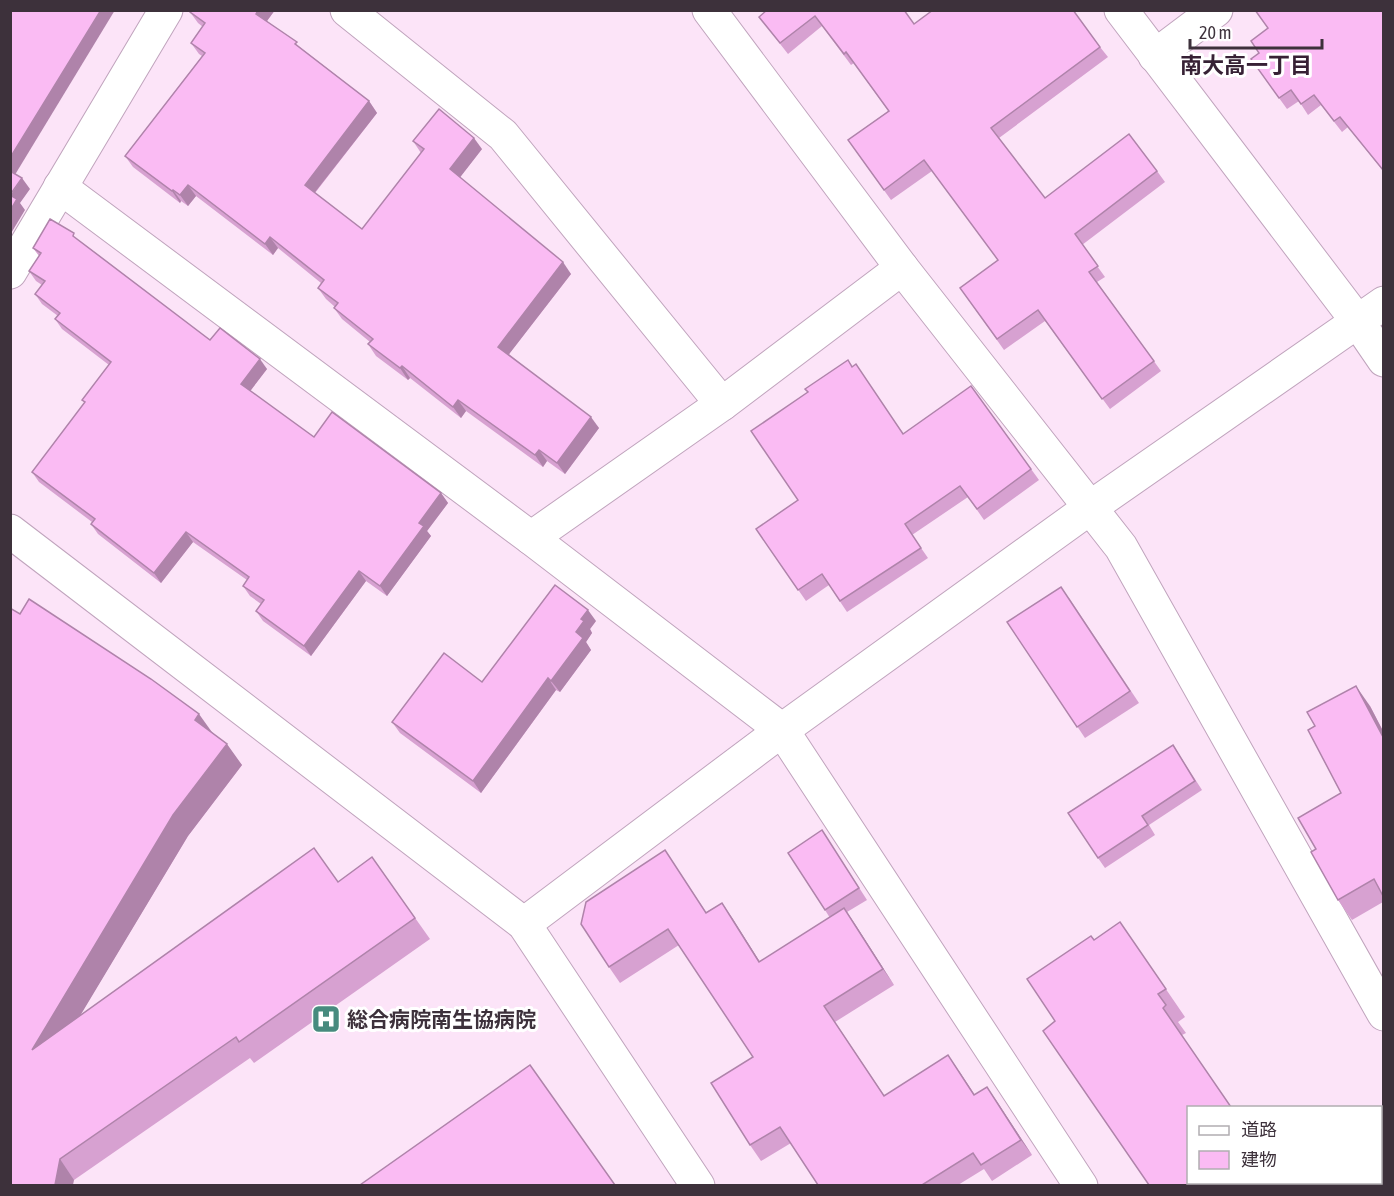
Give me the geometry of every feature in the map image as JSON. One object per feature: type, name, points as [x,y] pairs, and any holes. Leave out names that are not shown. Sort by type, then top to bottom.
[{"type":"street","points":[[10,272],[166,10]]},
{"type":"street","points":[[347,10],[503,135],[722,404]]},
{"type":"street","points":[[709,10],[902,268],[1121,547],[1383,1014]]},
{"type":"street","points":[[1121,10],[1155,56],[1371,313],[1383,360]]},
{"type":"street","points":[[1155,56],[1216,10]]},
{"type":"street","points":[[60,187],[531,538],[782,730],[1081,1185]]},
{"type":"street","points":[[531,538],[722,404],[902,268]]},
{"type":"street","points":[[524,924],[782,730],[1090,507],[1371,313]]},
{"type":"street","points":[[10,531],[524,924],[698,1185]]},
{"type":"building","points":[[10,10],[101,10],[10,158]]},
{"type":"building","points":[[190,10],[258,10],[256,14],[297,42],[295,44],[369,101],[305,185],[362,229],[424,149],[413,141],[439,109],[474,138],[450,169],[563,262],[498,347],[591,417],[557,463],[539,450],[535,455],[458,400],[453,407],[402,366],[400,368],[368,344],[373,339],[334,308],[338,303],[318,288],[324,280],[270,237],[265,244],[188,185],[180,195],[125,156],[205,53],[191,43],[205,23]]},
{"type":"building","points":[[767,10],[904,10],[914,24],[933,10],[1073,10],[1100,47],[991,128],[1045,198],[1129,134],[1157,171],[1075,234],[1098,266],[1089,272],[1154,361],[1102,399],[1038,310],[997,339],[960,288],[998,260],[924,160],[884,190],[848,140],[889,111],[846,52],[844,54],[815,16],[780,43],[759,17]]},
{"type":"building","points":[[1255,10],[1383,10],[1383,170],[1340,117],[1334,121],[1314,95],[1301,104],[1291,90],[1279,98],[1251,59],[1259,53],[1251,41],[1268,28]]},
{"type":"building","points":[[10,171],[22,178],[10,195]]},
{"type":"building","points":[[10,195],[17,199],[10,211]]},
{"type":"building","points":[[50,219],[74,233],[73,236],[210,340],[220,328],[260,359],[241,384],[314,437],[332,412],[441,493],[419,523],[424,526],[380,586],[359,571],[304,646],[256,611],[264,600],[243,586],[249,577],[186,532],[154,573],[91,524],[95,519],[32,472],[85,402],[82,400],[111,362],[55,319],[60,313],[35,294],[45,281],[29,271],[41,253],[33,248]]},
{"type":"building","points":[[848,360],[852,367],[856,364],[903,434],[971,386],[1031,469],[977,509],[960,486],[905,524],[921,548],[840,601],[822,574],[798,590],[756,529],[798,500],[751,431],[808,392],[805,389]]},
{"type":"building","points":[[555,585],[588,610],[581,619],[584,621],[576,632],[583,638],[551,681],[548,678],[473,781],[392,722],[444,653],[482,682]]},
{"type":"building","points":[[1061,587],[1130,691],[1077,727],[1007,622]]},
{"type":"building","points":[[29,599],[151,679],[199,714],[195,720],[227,744],[173,815],[32,1050],[314,848],[338,882],[372,857],[415,918],[239,1042],[236,1037],[60,1159],[55,1185],[10,1185],[10,608],[20,614]]},
{"type":"building","points":[[1356,686],[1383,737],[1383,896],[1374,879],[1338,900],[1311,852],[1316,849],[1298,818],[1341,793],[1308,730],[1315,726],[1307,712]]},
{"type":"building","points":[[1173,745],[1195,781],[1142,816],[1148,825],[1098,858],[1068,813]]},
{"type":"building","points":[[822,830],[859,888],[825,910],[788,853]]},
{"type":"building","points":[[665,850],[706,913],[722,903],[759,962],[844,908],[883,969],[824,1006],[884,1096],[948,1055],[974,1095],[987,1087],[1021,1140],[981,1165],[973,1153],[922,1185],[818,1185],[780,1127],[750,1145],[711,1083],[753,1057],[668,929],[609,967],[581,924],[586,902]]},
{"type":"building","points":[[1120,922],[1166,989],[1158,994],[1166,1005],[1163,1008],[1230,1106],[1187,1106],[1187,1184],[1311,1185],[1149,1185],[1043,1031],[1055,1021],[1027,979],[1091,936],[1094,940]]},
{"type":"building","points":[[530,1065],[615,1185],[360,1185]]},
{"type":"place","name":"総合病院南生協病院","points":[[326,1019]]},
{"type":"district","name":"南大高一丁目","points":[[1246,65]]}]
